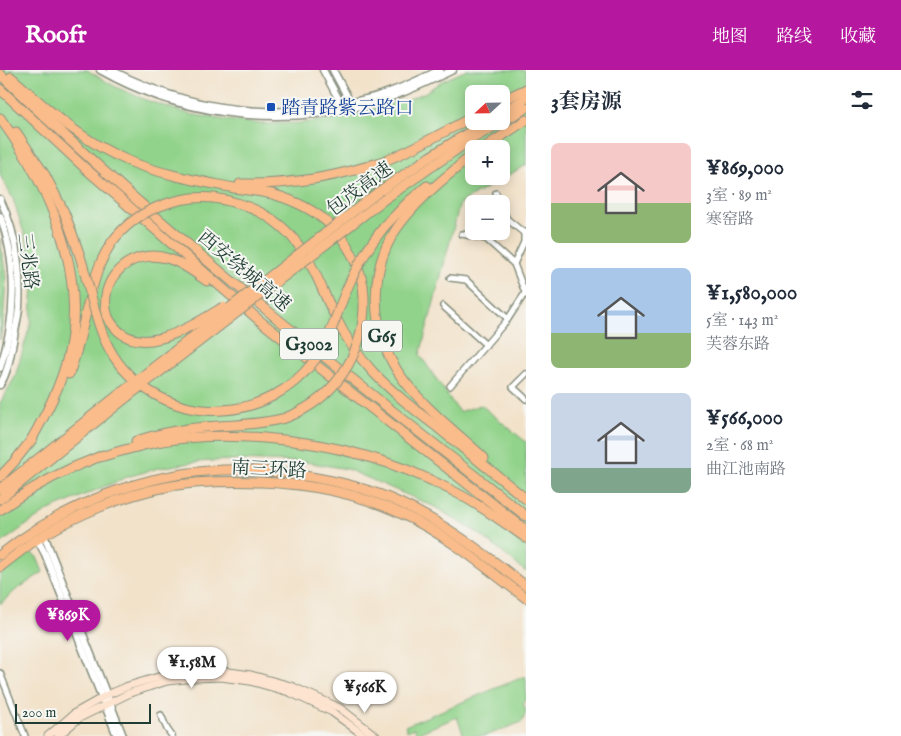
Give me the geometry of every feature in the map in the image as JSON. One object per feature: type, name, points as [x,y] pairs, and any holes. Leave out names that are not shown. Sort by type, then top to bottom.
[{"type":"highway","points":[[0,510],[50,479],[136,441],[202,427],[258,424],[285,418],[303,409],[326,393],[337,382],[356,348],[363,323],[364,310],[363,286],[358,266],[345,243],[327,222],[313,211],[296,202],[270,194],[170,175],[122,158],[95,145],[54,115],[3,70]]},
{"type":"highway","name":"西安绕城高速","points":[[0,74],[98,165],[224,274],[328,360],[526,516]]},
{"type":"highway","points":[[510,97],[526,89]]},
{"type":"highway","name":"西安绕城高速","points":[[0,90],[85,168],[250,312],[526,530]]},
{"type":"highway","points":[[510,108],[526,98]]},
{"type":"highway","points":[[0,489],[386,198],[472,139],[526,108]]},
{"type":"highway","points":[[0,113],[37,162],[64,212],[81,258],[97,321],[113,357],[132,378],[145,388],[157,396],[187,408],[208,410],[235,409],[265,400],[285,389],[302,375],[321,351],[356,270],[384,227],[419,192],[465,160]]},
{"type":"highway","points":[[0,118],[27,160],[49,204],[64,245],[70,268],[73,292],[72,333],[64,370],[53,399],[30,442]]},
{"type":"highway","points":[[496,140],[526,120]]},
{"type":"highway","points":[[201,181],[242,184],[276,183],[311,179],[349,171],[405,152],[465,121]]},
{"type":"highway","name":"包茂高速","points":[[256,287],[377,193],[473,130]]},
{"type":"highway","name":"G65","points":[[465,161],[421,200],[406,216],[392,238],[382,258],[378,277],[376,295],[378,321],[389,356],[397,371],[410,388],[526,498]]},
{"type":"highway","points":[[0,477],[30,442],[50,412],[70,372],[92,285],[101,262],[112,242],[129,224],[147,212],[165,204],[198,198],[214,198],[240,203],[266,215],[283,228],[304,253],[339,325],[356,352],[367,365],[400,398],[526,498]]},
{"type":"highway","points":[[250,312],[209,282],[182,265],[166,258],[152,257],[128,263],[112,277],[105,295],[108,317],[116,330],[126,337],[138,340],[157,339],[186,329],[256,287]]},
{"type":"highway","points":[[0,499],[124,394],[256,287]]},
{"type":"highway","points":[[100,457],[136,446],[162,441],[216,435],[285,439],[322,445],[362,454],[435,482],[476,504],[526,538]]},
{"type":"highway","name":"南三环路","points":[[0,554],[55,518],[116,491],[188,473],[243,470],[326,480],[368,490],[398,502],[431,519],[461,538],[526,586]]},
{"type":"highway","name":"南三环路","points":[[0,567],[40,537],[81,516],[131,496],[165,487],[214,482],[295,484],[360,497],[405,515],[452,543],[526,598]]},
{"type":"main road","points":[[58,736],[79,718],[128,686],[165,674],[222,671],[251,675],[291,686],[340,708],[376,736]]},
{"type":"main road","points":[[48,736],[75,713],[130,692],[166,681],[195,678],[221,678],[250,682],[289,692],[332,712],[361,735]]},
{"type":"street","points":[[100,70],[126,84],[149,93],[206,110],[256,116],[285,116],[306,115],[339,107]]},
{"type":"street","points":[[111,70],[138,83],[185,100],[242,110],[292,111],[361,106],[395,96],[453,70]]},
{"type":"street","points":[[323,70],[338,98],[339,107]]},
{"type":"street","points":[[333,70],[348,96],[349,106]]},
{"type":"street","points":[[349,106],[440,70]]},
{"type":"street","name":"三兆路","points":[[0,199],[8,220],[17,258],[19,309],[10,358],[0,385]]},
{"type":"street","name":"三兆路","points":[[0,216],[4,226],[12,266],[10,324],[0,368]]},
{"type":"street","points":[[510,221],[525,233],[524,242],[514,264]]},
{"type":"street","points":[[450,386],[508,319],[526,294],[524,283],[514,264],[486,239],[462,234]]},
{"type":"street","points":[[450,278],[466,280],[508,319]]},
{"type":"street","points":[[443,306],[486,345]]},
{"type":"street","points":[[526,374],[513,387],[526,399]]},
{"type":"street","points":[[40,537],[45,554],[106,701],[123,736]]},
{"type":"street","points":[[0,673],[25,736]]},
{"type":"street","points":[[106,701],[117,736]]},
{"type":"street","points":[[161,715],[172,736]]},
{"type":"green space","points":[[0,70],[87,70],[116,87],[146,100],[189,114],[265,124],[301,123],[333,119],[366,111],[407,100],[467,70],[526,70],[526,165],[510,174],[510,140],[465,140],[465,185],[491,185],[474,195],[465,195],[465,200],[460,203],[420,355],[459,412],[481,405],[526,442],[526,572],[481,535],[435,507],[347,469],[306,462],[230,460],[197,462],[159,468],[127,477],[49,510],[0,544],[0,403],[15,377],[31,322],[33,282],[27,242],[13,199],[0,175]]},
{"type":"green space","points":[[0,239],[6,277],[0,340]]},
{"type":"green space","points":[[28,551],[37,557],[43,572],[16,590],[0,604],[0,575]]},
{"type":"green space","points":[[525,676],[526,700],[523,702],[526,712],[522,722],[485,736],[464,736],[457,717],[416,734],[414,728],[407,731],[405,726]]},
{"type":"place","name":"踏青路紫云路口","points":[[271,107]]}]
